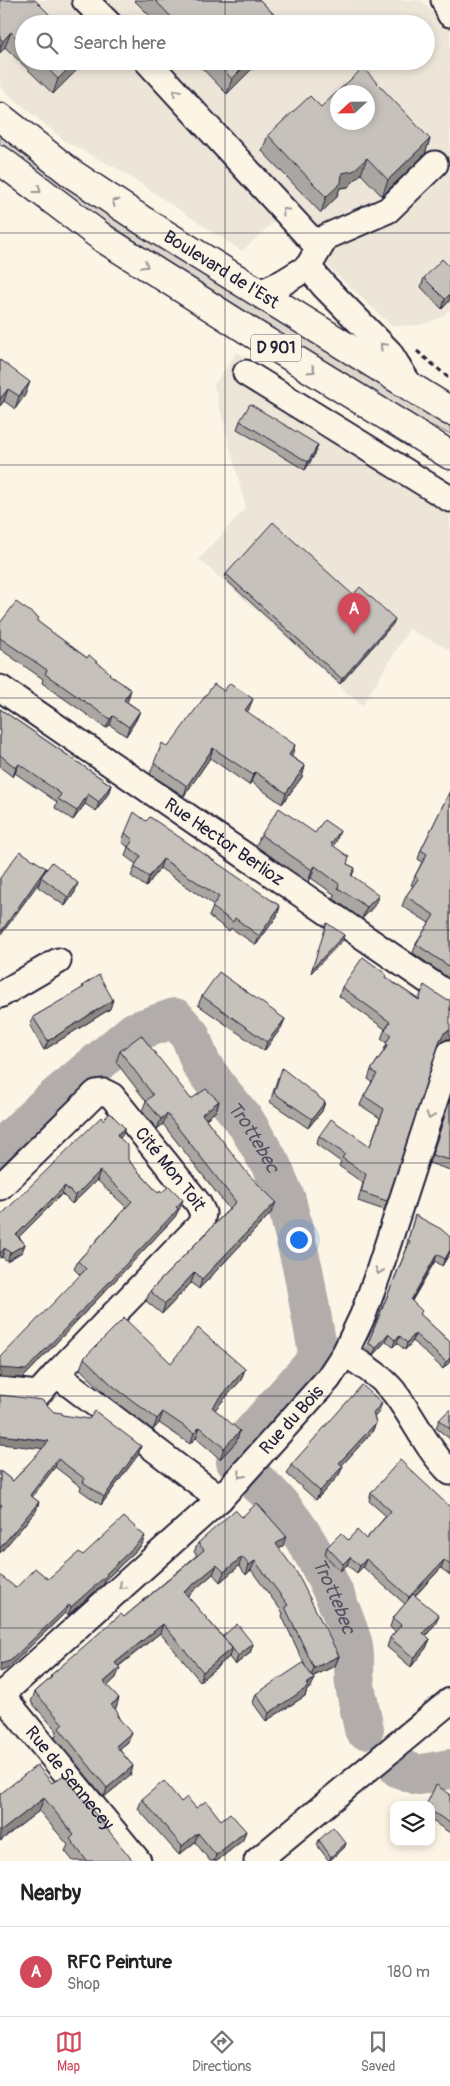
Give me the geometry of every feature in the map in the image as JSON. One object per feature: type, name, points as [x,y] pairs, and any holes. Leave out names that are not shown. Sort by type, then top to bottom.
[{"type":"main road","name":"Boulevard de l'Est","points":[[0,116],[71,173],[145,222],[450,411]]},
{"type":"main road","name":"D 901","points":[[0,160],[104,239],[249,332],[450,455]]},
{"type":"street","points":[[85,0],[100,15]]},
{"type":"street","points":[[444,0],[450,14]]},
{"type":"street","points":[[156,70],[313,257],[324,286],[389,352],[410,386]]},
{"type":"street","points":[[260,293],[282,283],[313,257],[326,237],[388,210],[435,164]]},
{"type":"street","points":[[246,373],[450,500]]},
{"type":"street","name":"Rue Hector Berlioz","points":[[0,688],[450,996]]},
{"type":"street","points":[[0,995],[58,961]]},
{"type":"street","name":"Rue du Bois","points":[[0,1695],[220,1498],[328,1379],[346,1353],[363,1315],[450,1053]]},
{"type":"street","name":"Cité Mon Toit","points":[[0,1188],[96,1093],[104,1092],[118,1104],[198,1203],[203,1213],[201,1224],[38,1394],[0,1390]]},
{"type":"street","points":[[346,1353],[381,1379],[393,1391],[438,1460],[450,1472]]},
{"type":"street","points":[[56,1374],[77,1392],[220,1498]]},
{"type":"street","name":"Rue de Sennecey","points":[[0,1695],[138,1861]]},
{"type":"street","points":[[257,1861],[450,1701]]},
{"type":"shaded area","points":[[0,0],[374,0],[376,2],[378,0],[421,0],[450,30],[450,309],[442,317],[421,325],[392,326],[277,219],[242,251],[118,169],[66,142],[0,87]]},
{"type":"shaded area","points":[[0,133],[450,423],[450,434],[424,422],[110,224],[54,186],[0,144]]},
{"type":"shaded area","points":[[237,352],[450,483],[450,650],[409,629],[362,706],[199,559],[246,508],[214,385]]},
{"type":"building","points":[[0,0],[35,0],[50,15],[15,15],[15,36],[11,32],[3,41],[0,38]]},
{"type":"building","points":[[155,0],[260,0],[274,15],[169,15]]},
{"type":"building","points":[[49,70],[67,70],[58,79]]},
{"type":"building","points":[[224,70],[241,70],[232,79]]},
{"type":"building","points":[[361,70],[365,70],[430,139],[388,180],[367,158],[353,171],[342,173],[341,183],[326,197],[268,135],[310,96],[321,107],[330,99],[330,130],[375,130],[375,85],[345,85]]},
{"type":"building","points":[[442,259],[450,267],[450,294],[445,299],[424,278]]},
{"type":"building","points":[[0,360],[30,382],[19,396],[8,389],[0,399]]},
{"type":"building","points":[[250,404],[318,445],[308,462],[240,421]]},
{"type":"building","points":[[273,522],[353,595],[360,587],[395,619],[342,679],[226,574]]},
{"type":"building","points":[[16,602],[39,618],[37,621],[87,658],[89,655],[109,674],[131,690],[124,700],[140,711],[129,727],[113,716],[110,719],[45,674],[47,670],[0,638],[0,623]]},
{"type":"building","points":[[230,683],[253,699],[245,710],[295,745],[289,755],[305,766],[286,793],[255,772],[253,775],[213,748],[187,786],[154,763],[162,743],[168,747],[214,684],[224,691]]},
{"type":"building","points":[[0,709],[111,785],[99,802],[88,794],[77,811],[58,799],[61,794],[19,764],[16,768],[0,755]]},
{"type":"building","points":[[450,791],[450,967],[416,944],[434,915],[406,896],[418,879],[415,876],[427,854],[421,850]]},
{"type":"building","points":[[279,808],[315,833],[324,820],[340,831],[331,844],[349,857],[347,864],[355,868],[351,875],[379,895],[367,907],[338,888],[339,884],[315,866],[312,870],[261,835]]},
{"type":"building","points":[[134,812],[146,821],[150,817],[280,906],[259,936],[235,918],[233,922],[212,907],[219,897],[163,859],[149,877],[134,867],[141,856],[128,847],[133,840],[125,833]]},
{"type":"building","points":[[20,851],[46,868],[0,933],[0,878]]},
{"type":"building","points":[[52,862],[78,883],[68,897],[41,877]]},
{"type":"building","points":[[327,923],[344,935],[312,969]]},
{"type":"building","points":[[363,957],[386,974],[385,977],[419,1000],[424,985],[445,999],[450,1000],[450,1030],[444,1033],[440,1040],[387,1201],[361,1192],[366,1174],[342,1158],[345,1154],[319,1136],[331,1119],[370,1146],[384,1109],[364,1096],[377,1074],[371,1070],[388,1045],[386,1043],[391,1035],[385,1030],[390,1022],[342,987]]},
{"type":"building","points":[[219,972],[285,1019],[267,1042],[202,996]]},
{"type":"building","points":[[99,975],[113,1000],[48,1041],[33,1017],[84,987],[83,985]]},
{"type":"building","points":[[141,1035],[191,1099],[206,1089],[219,1101],[202,1114],[248,1174],[276,1202],[202,1279],[195,1272],[165,1304],[150,1291],[236,1202],[167,1114],[161,1119],[146,1101],[153,1095],[120,1051]]},
{"type":"building","points":[[282,1068],[325,1102],[312,1119],[274,1093]]},
{"type":"building","points":[[450,1100],[450,1160],[432,1155]]},
{"type":"building","points":[[110,1113],[125,1128],[117,1135],[128,1146],[128,1160],[158,1193],[160,1191],[161,1193],[169,1186],[183,1200],[176,1207],[178,1209],[26,1370],[0,1368],[0,1358],[86,1269],[78,1261],[132,1201],[100,1171],[75,1196],[65,1186],[16,1235],[25,1244],[10,1253],[5,1248],[0,1253],[0,1216],[101,1117],[103,1120]]},
{"type":"building","points":[[415,1215],[441,1229],[450,1237],[450,1250],[445,1259],[437,1254],[411,1300],[422,1311],[420,1314],[450,1342],[450,1358],[446,1362],[415,1334],[407,1343],[400,1336],[395,1340],[388,1334],[376,1348],[368,1343],[410,1241],[408,1240]]},
{"type":"building","points":[[124,1318],[171,1363],[198,1328],[245,1369],[212,1407],[240,1431],[224,1448],[200,1427],[194,1433],[163,1412],[157,1419],[113,1386],[84,1358]]},
{"type":"building","points":[[362,1385],[382,1403],[373,1413],[376,1423],[339,1463],[343,1466],[320,1491],[291,1465]]},
{"type":"building","points":[[0,1395],[42,1400],[54,1412],[62,1413],[62,1415],[89,1419],[95,1411],[141,1446],[104,1497],[83,1482],[85,1479],[58,1459],[30,1495],[39,1502],[0,1548],[0,1508],[2,1505],[0,1504],[0,1471],[13,1481],[49,1441],[0,1435]]},
{"type":"building","points":[[450,1409],[450,1429],[439,1420]]},
{"type":"building","points":[[400,1460],[450,1507],[450,1565],[444,1560],[409,1597],[366,1559],[360,1566],[350,1557],[343,1564],[327,1547],[341,1533],[348,1540],[357,1530],[366,1539],[391,1511],[371,1493]]},
{"type":"building","points":[[257,1503],[286,1536],[276,1544],[297,1573],[339,1656],[314,1668],[285,1607],[288,1605],[255,1561],[249,1565],[242,1557],[224,1572],[217,1565],[184,1592],[232,1648],[203,1672],[163,1624],[115,1663],[120,1668],[104,1682],[119,1698],[111,1705],[118,1712],[117,1716],[131,1733],[116,1746],[133,1766],[107,1788],[59,1728],[63,1724],[35,1692],[52,1677],[51,1675],[121,1614],[124,1617],[204,1550],[198,1543],[235,1510],[242,1517]]},
{"type":"building","points":[[124,1517],[145,1536],[107,1575],[71,1607],[69,1605],[10,1661],[0,1664],[0,1575],[16,1588],[35,1568],[48,1579],[79,1552],[83,1555]]},
{"type":"building","points":[[413,1594],[439,1615],[423,1633],[430,1639],[414,1658],[390,1638],[401,1625],[393,1618]]},
{"type":"building","points":[[237,1624],[253,1644],[238,1656],[223,1636]]},
{"type":"building","points":[[303,1663],[314,1679],[306,1684],[308,1687],[269,1713],[256,1694]]},
{"type":"building","points":[[37,1765],[52,1783],[64,1775],[133,1861],[87,1861],[70,1839],[74,1835],[44,1798],[0,1832],[0,1794]]},
{"type":"building","points":[[164,1781],[181,1802],[187,1797],[196,1808],[206,1801],[221,1820],[230,1813],[246,1831],[216,1855],[198,1833],[182,1846],[142,1799]]},
{"type":"building","points":[[436,1785],[450,1794],[450,1823],[435,1814],[435,1801],[428,1801]]},
{"type":"building","points":[[333,1827],[346,1843],[331,1857],[319,1840]]},
{"type":"waterway","name":"Trottebec","points":[[0,1150],[47,1105],[134,1032],[175,1018],[190,1035],[201,1064],[245,1121],[271,1165],[286,1200],[303,1270],[319,1358],[239,1448],[236,1462]]},
{"type":"waterway","name":"Trottebec","points":[[257,1482],[288,1515],[302,1535],[315,1556],[336,1599],[352,1642],[355,1684],[364,1729]]},
{"type":"waterway","name":"Trottebec","points":[[399,1768],[418,1775],[450,1769]]},
{"type":"place","name":"RFC Peinture","points":[[354,634]]}]
